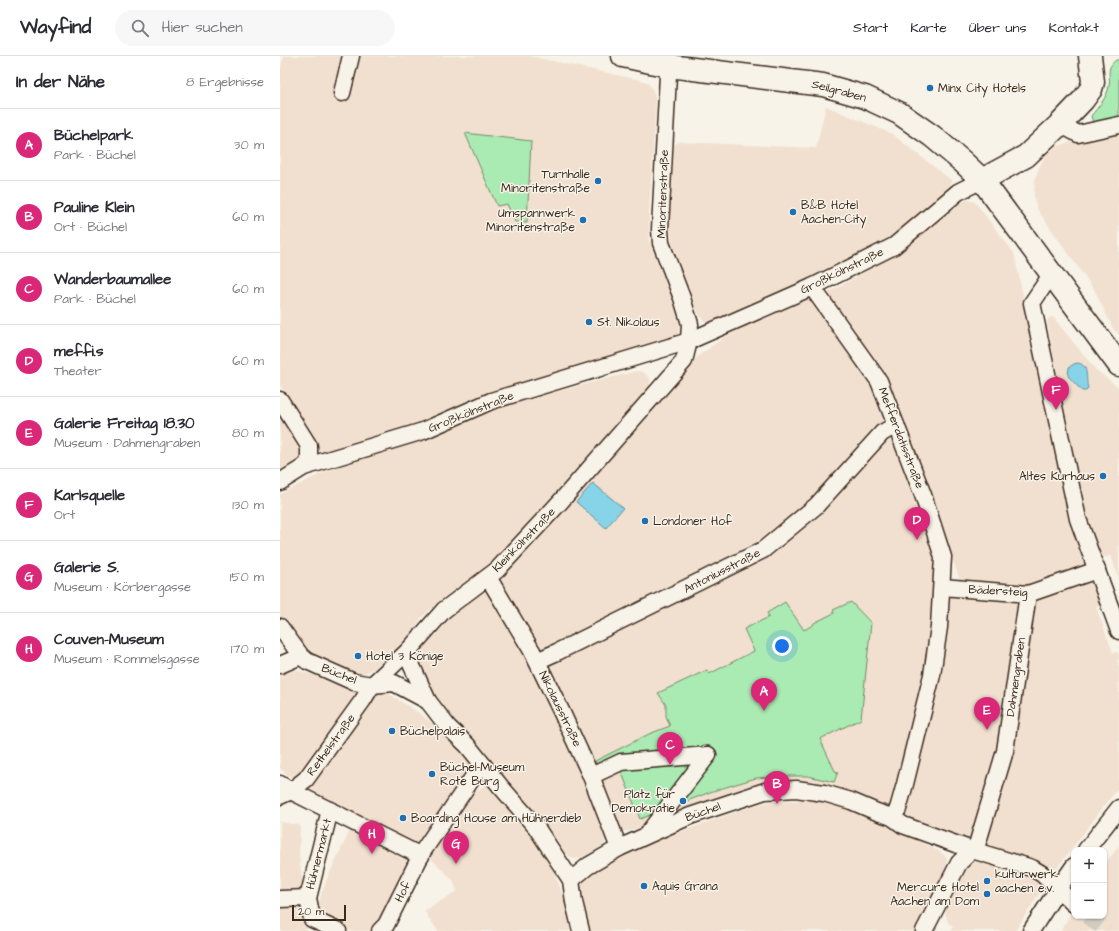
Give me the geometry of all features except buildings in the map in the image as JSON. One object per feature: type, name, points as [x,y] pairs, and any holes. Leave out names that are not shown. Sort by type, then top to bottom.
[{"type":"street","points":[[342,93],[351,56]]},
{"type":"street","name":"Seilgraben","points":[[623,56],[669,61],[823,85],[865,96],[899,113],[932,136],[982,180],[1119,365]]},
{"type":"street","points":[[982,180],[1026,156],[1083,100],[1091,89],[1093,82],[1090,56]]},
{"type":"street","name":"Minoritenstraße","points":[[669,61],[660,228],[661,244],[682,298],[690,324],[689,341]]},
{"type":"street","points":[[1060,124],[1078,134],[1119,125]]},
{"type":"street","name":"Großkölnstraße","points":[[280,482],[304,467],[423,431],[490,401],[689,341],[812,287],[894,246],[958,192],[982,180]]},
{"type":"street","points":[[1051,274],[1032,303],[1078,519],[1119,631]]},
{"type":"street","name":"Mefferdatisstraße","points":[[812,287],[879,381],[923,495],[943,557],[937,649],[932,675],[898,809],[892,817]]},
{"type":"street","name":"Kleinkölnstraße","points":[[408,651],[444,610],[488,577],[561,501],[684,361],[689,341]]},
{"type":"street","points":[[280,400],[309,446],[309,461],[304,467]]},
{"type":"street","name":"Antoniusstraße","points":[[537,661],[763,550],[816,506],[882,433],[896,425]]},
{"type":"street","name":"Bädersteig","points":[[942,587],[1028,594],[1097,570]]},
{"type":"street","name":"Nikolausstraße","points":[[488,577],[537,661],[575,739],[619,848]]},
{"type":"street","name":"Dahmengraben","points":[[924,931],[959,863],[977,845],[1005,751],[1028,594]]},
{"type":"street","points":[[280,627],[304,659],[280,665]]},
{"type":"street","name":"Büchel","points":[[372,684],[408,651],[411,664],[428,701],[448,727],[467,746],[536,827],[571,880],[588,866],[619,848],[647,834],[690,816],[764,791],[796,789],[824,793],[851,801],[892,817],[903,825],[972,850],[1032,868],[1042,874],[1071,901]]},
{"type":"street","name":"Büchel","points":[[304,659],[354,682],[372,684],[394,683],[428,701]]},
{"type":"street","name":"Rethelstraße","points":[[284,790],[306,779],[363,700],[372,684]]},
{"type":"street","points":[[591,776],[621,762],[708,755],[647,834]]},
{"type":"street","name":"Hof","points":[[380,931],[386,925],[422,854],[482,764]]},
{"type":"street","points":[[284,790],[330,810],[422,854]]},
{"type":"street","points":[[1088,847],[1119,808]]},
{"type":"street","name":"Hühnermarkt","points":[[308,898],[330,810]]},
{"type":"street","points":[[1031,931],[1071,870]]},
{"type":"street","points":[[571,880],[574,902],[581,931]]},
{"type":"street","points":[[280,899],[308,898],[312,919],[338,931]]},
{"type":"shaded area","points":[[284,56],[529,56],[644,81],[650,85],[654,93],[656,103],[649,214],[649,240],[679,317],[680,336],[622,358],[514,385],[420,424],[324,457],[318,452],[280,385],[280,70]]},
{"type":"shaded area","points":[[826,106],[892,134],[951,180],[951,187],[917,220],[892,238],[784,290],[706,323],[698,313],[672,243],[670,223],[674,145],[679,142],[816,148]]},
{"type":"shaded area","points":[[1119,131],[1119,334],[1113,329],[1095,291],[1037,209],[1034,196],[1035,179],[1039,167],[1047,154],[1057,146]]},
{"type":"shaded area","points":[[967,200],[975,202],[1014,253],[1071,523],[1087,565],[1028,588],[962,585],[885,382],[828,303],[829,292],[901,252],[962,201]]},
{"type":"shaded area","points":[[810,298],[875,388],[889,419],[806,507],[745,554],[538,652],[498,582],[498,575],[695,359],[724,337],[755,321]]},
{"type":"shaded area","points":[[1053,317],[1095,369],[1119,388],[1119,578],[1111,556],[1099,558],[1083,515],[1047,321],[1049,318]]},
{"type":"shaded area","points":[[637,371],[643,372],[650,378],[650,387],[606,438],[506,550],[482,573],[442,599],[421,618],[408,639],[375,668],[356,678],[314,654],[296,638],[280,618],[280,494],[324,472],[427,436],[496,407]]},
{"type":"shaded area","points":[[280,412],[304,448],[304,458],[280,478]]},
{"type":"shaded area","points":[[890,437],[895,441],[938,558],[930,657],[896,803],[890,808],[884,807],[832,787],[807,782],[758,785],[688,808],[630,831],[623,831],[619,829],[545,666],[548,662],[772,550],[883,438]]},
{"type":"shaded area","points":[[1090,578],[1100,605],[1096,607],[1113,653],[1116,652],[1119,654],[1119,659],[1117,661],[1119,667],[1119,787],[1073,847],[1071,847],[1071,850],[1057,868],[981,846],[1031,599]]},
{"type":"shaded area","points":[[480,588],[489,589],[558,715],[606,834],[606,841],[603,845],[584,858],[574,859],[566,854],[555,838],[445,712],[434,695],[417,661],[416,653],[436,624]]},
{"type":"shaded area","points":[[949,591],[1023,599],[1001,753],[973,843],[909,819],[905,812],[938,686],[945,650]]},
{"type":"shaded area","points":[[296,670],[348,685],[388,693],[422,715],[463,748],[475,762],[416,851],[289,776],[280,768],[280,674]]},
{"type":"shaded area","points":[[491,781],[530,831],[532,838],[550,864],[560,887],[574,931],[438,931],[424,911],[457,891],[453,880],[425,853],[469,792],[475,792]]},
{"type":"shaded area","points":[[771,801],[821,801],[849,808],[877,820],[941,852],[947,859],[946,869],[914,931],[586,931],[578,890],[591,874],[626,854],[658,840],[752,806]]},
{"type":"shaded area","points":[[280,822],[300,825],[299,856],[305,900],[307,931],[280,931]]},
{"type":"shaded area","points":[[351,828],[414,856],[387,909],[371,931],[347,931],[314,914],[327,879]]},
{"type":"shaded area","points":[[1119,846],[1119,931],[1061,931],[1071,913],[1071,919],[1107,919],[1107,861]]},
{"type":"shaded area","points":[[973,857],[1029,874],[1038,884],[1041,891],[1015,931],[951,931],[953,926],[948,923],[945,912]]},
{"type":"green space","points":[[1116,60],[1119,60],[1119,117],[1093,123],[1091,116],[1102,102],[1106,94],[1109,86],[1109,69]]},
{"type":"green space","points":[[465,133],[531,141],[527,223],[515,222],[507,204],[497,206]]},
{"type":"green space","points":[[785,602],[804,630],[834,613],[833,610],[851,602],[871,623],[861,719],[820,739],[835,771],[838,772],[834,782],[808,776],[756,778],[713,791],[640,819],[620,768],[602,776],[595,761],[649,734],[670,726],[666,716],[666,705],[658,693],[707,670],[709,674],[754,651],[744,629],[769,617],[767,613]]},
{"type":"water","points":[[1077,363],[1084,366],[1086,372],[1088,388],[1086,391],[1082,391],[1068,376],[1069,367]]},
{"type":"water","points":[[593,483],[623,508],[606,528],[576,502]]},
{"type":"tunnel","points":[[1092,919],[1107,931]]},
{"type":"place","name":"Minx City Hotels","points":[[930,88]]},
{"type":"place","name":"Turnhalle Minoritenstraße","points":[[598,181]]},
{"type":"place","name":"B&B Hotel Aachen-City","points":[[793,212]]},
{"type":"place","name":"Umspannwerk Minoritenstraße","points":[[583,220]]},
{"type":"place","name":"St. Nikolaus","points":[[589,322]]},
{"type":"place","name":"Karlsquelle","points":[[1056,410]]},
{"type":"place","name":"Altes Kurhaus","points":[[1103,476]]},
{"type":"place","name":"Londoner Hof","points":[[645,521]]},
{"type":"place","name":"meffi.s","points":[[917,540]]},
{"type":"place","name":"Hotel 3 Könige","points":[[358,656]]},
{"type":"place","name":"Büchelpark","points":[[764,711]]},
{"type":"place","name":"Galerie Freitag 18.30","points":[[987,730]]},
{"type":"place","name":"Büchelpalais","points":[[392,731]]},
{"type":"place","name":"Wanderbaumallee","points":[[670,765]]},
{"type":"place","name":"Büchel-Museum Rote Burg","points":[[432,774]]},
{"type":"place","name":"Platz für Demokratie","points":[[683,801]]},
{"type":"place","name":"Pauline Klein","points":[[777,804]]},
{"type":"place","name":"Boarding House am Hühnerdieb","points":[[403,818]]},
{"type":"place","name":"Couven-Museum","points":[[372,854]]},
{"type":"place","name":"Galerie S.","points":[[456,864]]},
{"type":"place","name":"kulturwerk aachen e.v.","points":[[987,881]]},
{"type":"place","name":"Aquis Grana","points":[[644,886]]},
{"type":"place","name":"Mercure Hotel Aachen am Dom","points":[[987,894]]}]
